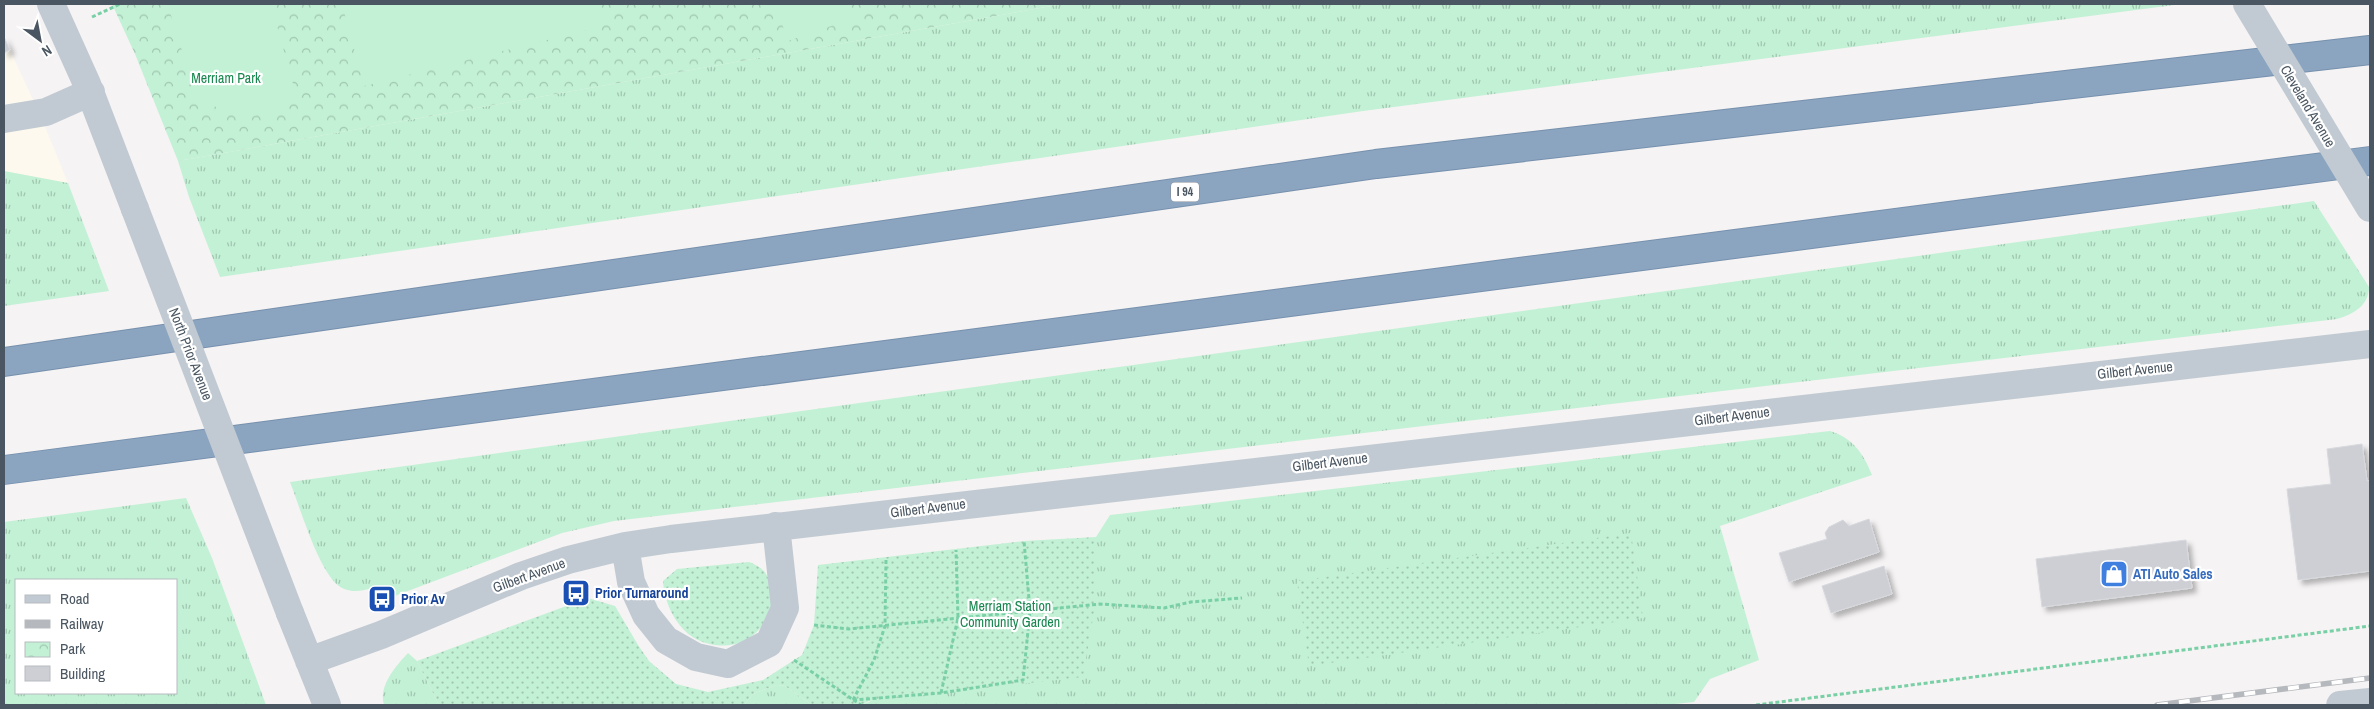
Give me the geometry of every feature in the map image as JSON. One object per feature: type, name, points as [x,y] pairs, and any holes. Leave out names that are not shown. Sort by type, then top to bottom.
[{"type":"highway","name":"I 94","points":[[4,362],[1376,164],[2370,50]]},
{"type":"highway","points":[[4,470],[2370,160]]},
{"type":"street","name":"North Prior Avenue","points":[[51,4],[90,92],[308,661],[327,705]]},
{"type":"street","name":"Cleveland Avenue","points":[[2247,4],[2370,208]]},
{"type":"street","points":[[4,119],[46,112],[90,92]]},
{"type":"street","name":"Gilbert Avenue","points":[[308,661],[382,635],[521,576],[568,560],[625,546],[776,526],[2370,344]]},
{"type":"street","points":[[625,546],[631,582],[646,615],[666,640],[696,657],[728,664],[769,643],[784,608],[776,526]]},
{"type":"street","points":[[2340,705],[2370,702]]},
{"type":"path","points":[[853,700],[940,693],[1023,680],[1030,611],[1024,541]]},
{"type":"path","points":[[940,693],[958,618],[956,550]]},
{"type":"path","points":[[853,700],[874,660],[885,626],[886,559]]},
{"type":"path","points":[[814,625],[849,629],[1100,604],[1164,608],[1191,602],[1242,598]]},
{"type":"path","points":[[1756,705],[2370,626]]},
{"type":"path","points":[[769,643],[860,705]]},
{"type":"shaded area","points":[[4,37],[42,119],[68,183],[4,171]]},
{"type":"green space","name":"Merriam Park","points":[[112,4],[1063,4],[178,161],[135,54]]},
{"type":"green space","points":[[173,4],[271,4],[298,102],[245,119],[197,99],[169,9]]},
{"type":"green space","points":[[342,4],[598,4],[603,26],[364,86]]},
{"type":"green space","points":[[775,4],[849,4],[854,18],[788,41]]},
{"type":"green space","points":[[1063,4],[2182,4],[1363,111],[220,277],[189,197],[178,161]]},
{"type":"green space","points":[[4,171],[68,183],[109,291],[4,306]]},
{"type":"green space","points":[[2314,201],[2369,287],[2366,299],[2359,308],[2337,319],[614,521],[562,533],[384,600],[372,588],[350,591],[342,588],[334,581],[319,556],[290,482]]},
{"type":"green space","points":[[1830,431],[1845,438],[1856,447],[1872,475],[1720,526],[1759,660],[1710,679],[1694,702],[1665,705],[862,705],[1096,600],[1096,537],[1110,515]]},
{"type":"green space","points":[[186,498],[212,558],[266,705],[4,705],[4,522]]},
{"type":"green space","points":[[1631,533],[1643,618],[1309,666],[1297,581]]},
{"type":"green space","name":"Merriam Station Community Garden","points":[[1096,537],[1096,600],[1083,677],[869,701],[862,705],[812,705],[785,686],[776,685],[753,694],[744,705],[439,705],[417,661],[588,598],[615,606],[649,661],[676,684],[708,692],[763,680],[802,655],[814,625],[818,565],[1024,541]]},
{"type":"green space","points":[[749,562],[766,573],[772,593],[773,601],[770,610],[758,631],[738,643],[716,645],[704,643],[684,630],[675,619],[669,607],[663,581],[677,569]]},
{"type":"green space","points":[[408,653],[417,661],[439,705],[384,705],[384,691],[389,677]]},
{"type":"green space","points":[[776,685],[785,686],[812,705],[744,705],[753,694]]},
{"type":"building","points":[[4,37],[10,50],[4,53]]},
{"type":"building","points":[[2362,444],[2367,481],[2370,480],[2370,571],[2298,580],[2287,489],[2331,484],[2327,449]]},
{"type":"building","points":[[1869,519],[1879,552],[1789,582],[1779,553],[1827,539],[1825,533],[1829,527],[1843,520],[1849,526]]},
{"type":"building","name":"ATI Auto Sales","points":[[2186,540],[2192,588],[2042,607],[2036,559]]},
{"type":"building","points":[[1884,566],[1892,594],[1831,613],[1822,586]]},
{"type":"railway","points":[[2157,705],[2370,678]]},
{"type":"place","name":"ATI Auto Sales","points":[[2114,574]]},
{"type":"place","name":"Prior Turnaround","points":[[576,593]]},
{"type":"place","name":"Prior Av","points":[[382,599]]}]
